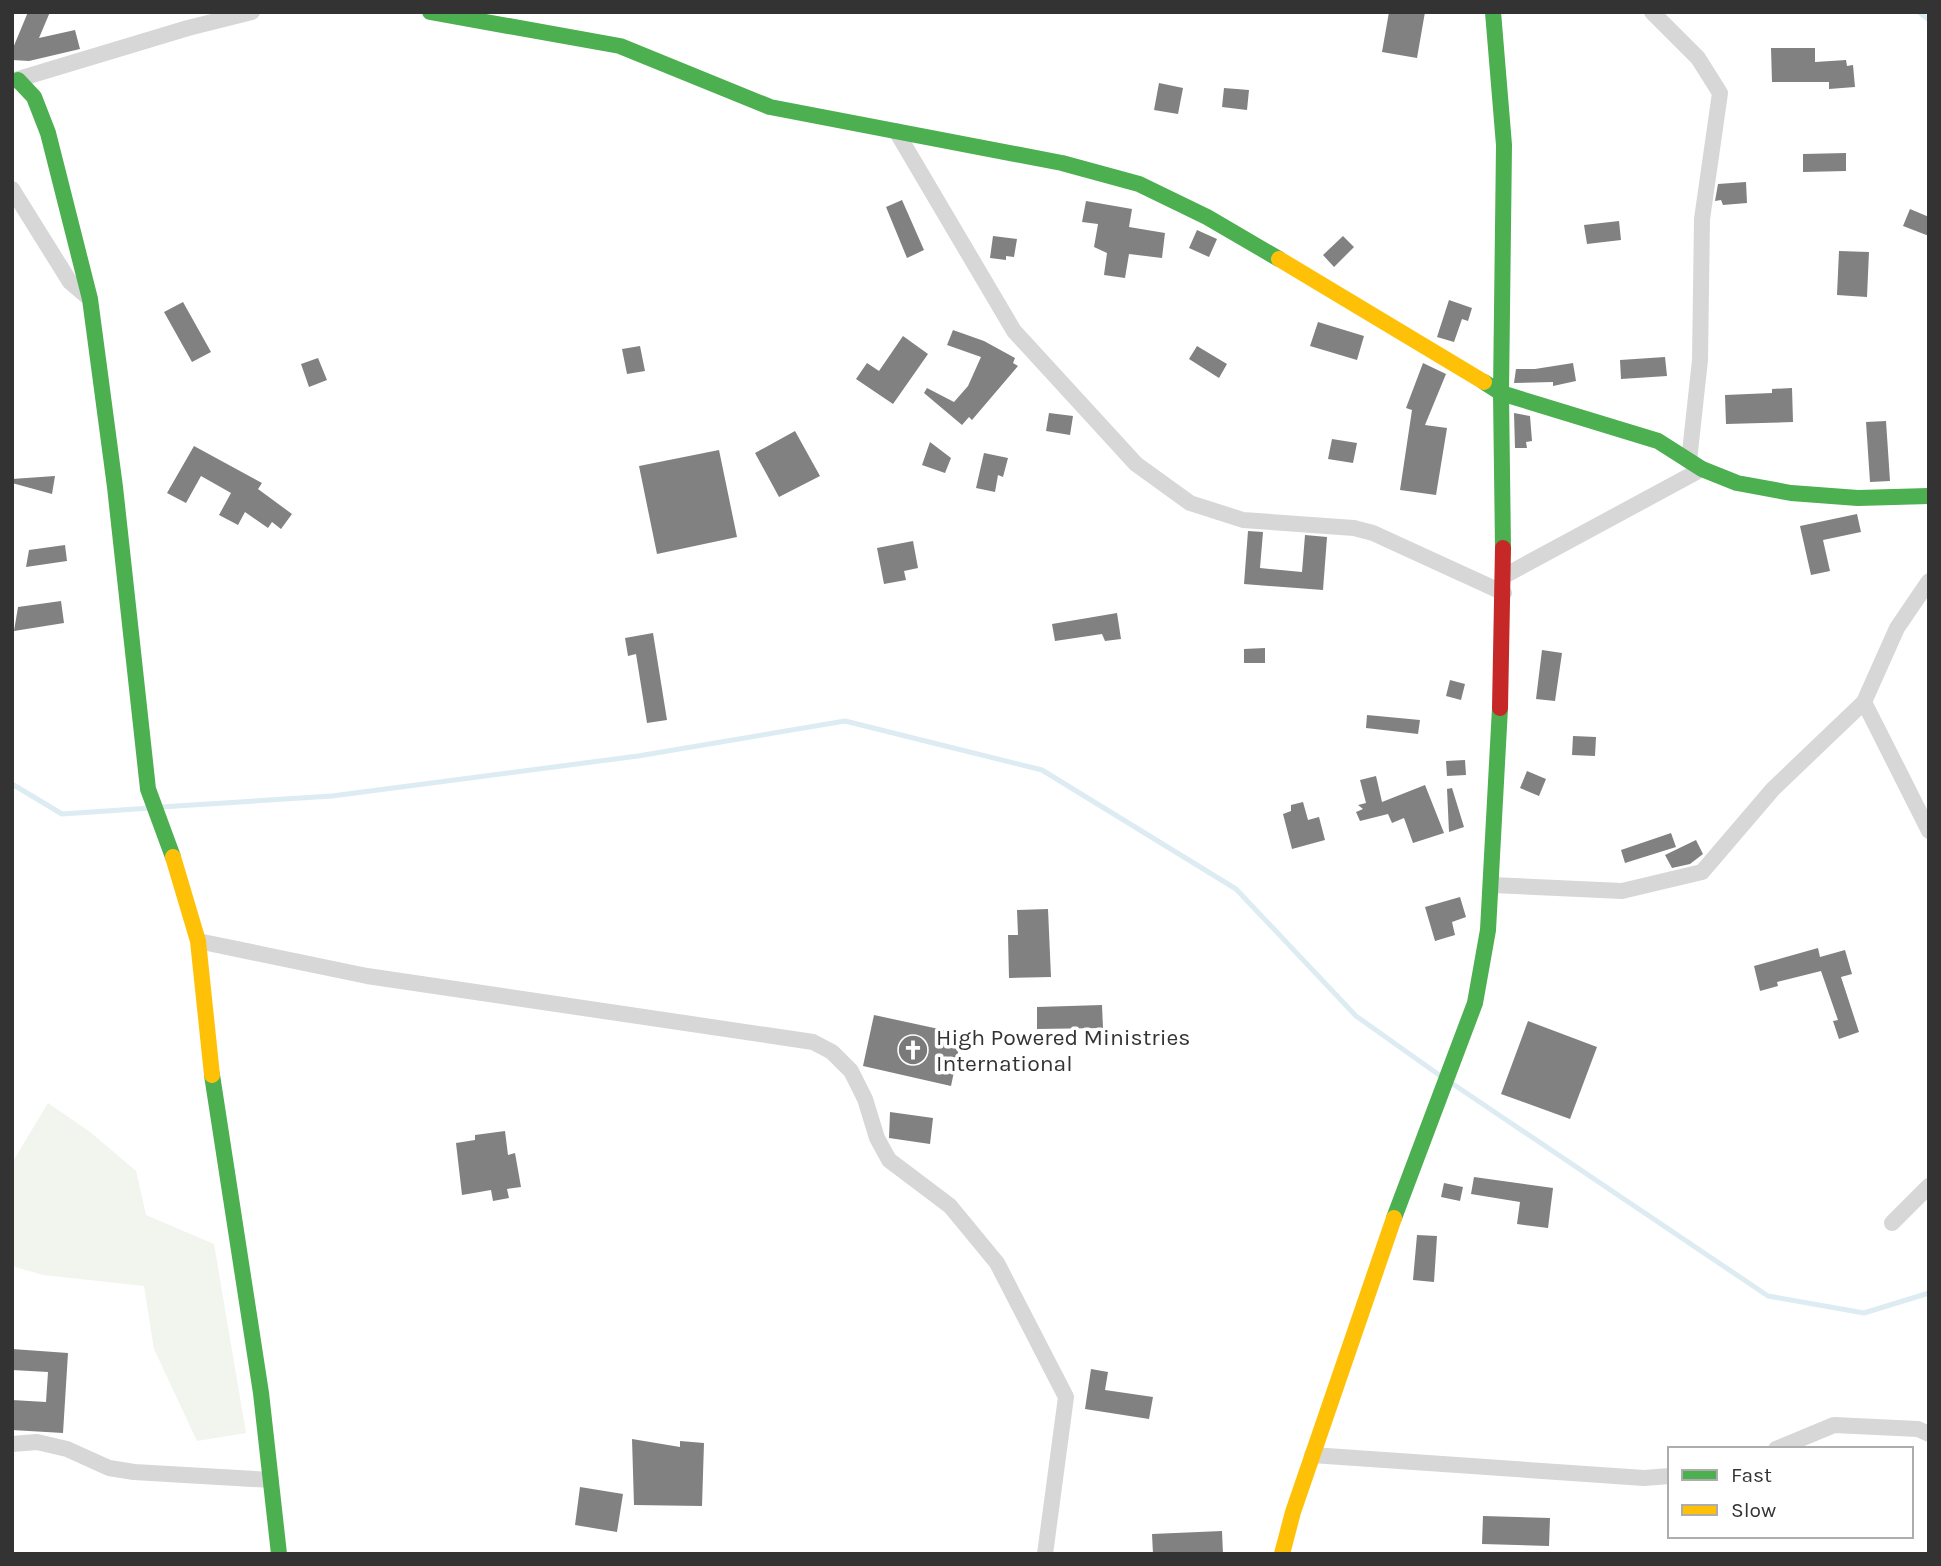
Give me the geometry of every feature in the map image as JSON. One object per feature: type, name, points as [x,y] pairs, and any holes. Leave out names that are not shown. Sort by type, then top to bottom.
[{"type":"street","points":[[15,81],[188,28],[252,12]]},
{"type":"street","points":[[430,12],[586,38],[646,55],[747,101],[1062,163],[1139,184],[1208,217],[1412,336],[1501,393],[1658,441],[1695,465],[1737,483],[1791,494],[1858,498],[1929,496]]},
{"type":"street","points":[[1282,1554],[1312,1455],[1384,1243],[1433,1121],[1475,1003],[1492,886],[1504,584],[1501,393],[1504,145],[1493,12]]},
{"type":"street","points":[[1653,12],[1698,58],[1720,93],[1702,219],[1695,465]]},
{"type":"street","points":[[15,81],[34,97],[48,133],[90,299],[115,487],[148,789],[162,820],[198,941],[214,1096],[261,1393],[279,1554]]},
{"type":"street","points":[[896,131],[1014,331],[1136,464],[1190,503],[1243,520],[1354,528],[1504,584]]},
{"type":"street","points":[[12,189],[69,282],[90,299]]},
{"type":"street","points":[[1504,584],[1695,465]]},
{"type":"street","points":[[1492,886],[1622,891],[1702,872],[1773,789],[1864,702],[1897,628],[1929,581]]},
{"type":"street","points":[[1864,702],[1929,831]]},
{"type":"street","points":[[198,941],[367,976],[813,1042],[832,1052],[851,1072],[866,1099],[877,1138],[889,1160],[950,1206],[997,1263],[1066,1397],[1045,1554]]},
{"type":"street","points":[[1892,1223],[1929,1186]]},
{"type":"street","points":[[1781,1447],[1834,1425],[1918,1429],[1929,1434]]},
{"type":"street","points":[[12,1444],[37,1442],[68,1449],[109,1468],[134,1472],[271,1480]]},
{"type":"street","points":[[1312,1455],[1644,1478],[1668,1476]]},
{"type":"shaded area","points":[[48,1103],[90,1132],[136,1171],[146,1215],[214,1244],[246,1433],[197,1441],[154,1349],[144,1286],[43,1275],[12,1266],[12,1163]]},
{"type":"building","points":[[28,12],[50,12],[39,38],[75,30],[80,49],[29,61],[12,60],[13,48]]},
{"type":"building","points":[[1389,12],[1425,12],[1417,58],[1382,52]]},
{"type":"building","points":[[1771,48],[1815,48],[1815,62],[1846,60],[1847,66],[1853,65],[1855,87],[1829,89],[1829,82],[1772,82]]},
{"type":"building","points":[[1159,83],[1183,88],[1178,114],[1154,110]]},
{"type":"building","points":[[1224,88],[1249,90],[1247,110],[1222,107]]},
{"type":"building","points":[[1846,153],[1846,171],[1803,172],[1803,154]]},
{"type":"building","points":[[1746,182],[1747,203],[1723,205],[1721,200],[1715,201],[1718,184]]},
{"type":"building","points":[[902,200],[924,250],[907,258],[886,207]]},
{"type":"building","points":[[1086,201],[1132,209],[1129,227],[1165,233],[1162,258],[1129,254],[1125,278],[1104,275],[1107,253],[1094,247],[1098,224],[1082,222]]},
{"type":"building","points":[[1910,209],[1929,217],[1929,236],[1903,226]]},
{"type":"building","points":[[1619,221],[1621,240],[1587,244],[1584,225]]},
{"type":"building","points":[[1197,230],[1217,239],[1209,257],[1189,248]]},
{"type":"building","points":[[993,236],[1017,239],[1014,257],[1006,256],[1006,260],[990,258]]},
{"type":"building","points":[[1343,236],[1354,247],[1334,267],[1323,255]]},
{"type":"building","points":[[1839,251],[1869,252],[1867,297],[1837,295]]},
{"type":"building","points":[[1449,300],[1472,308],[1468,321],[1462,319],[1454,342],[1437,337]]},
{"type":"building","points":[[183,302],[211,352],[192,362],[164,312]]},
{"type":"building","points":[[1318,322],[1364,336],[1357,360],[1310,346]]},
{"type":"building","points":[[953,330],[984,341],[1015,358],[1013,363],[1018,366],[972,420],[969,417],[962,425],[924,393],[927,388],[954,402],[968,386],[981,357],[947,345]]},
{"type":"building","points":[[903,336],[928,354],[893,404],[856,379],[867,363],[879,371]]},
{"type":"building","points":[[640,346],[645,371],[627,374],[622,349]]},
{"type":"building","points":[[1197,346],[1227,364],[1219,378],[1189,359]]},
{"type":"building","points":[[1665,357],[1667,376],[1621,379],[1620,360]]},
{"type":"building","points":[[318,358],[327,380],[309,387],[301,364]]},
{"type":"building","points":[[1423,363],[1446,374],[1425,425],[1447,428],[1436,495],[1400,490],[1412,410],[1406,408]]},
{"type":"building","points":[[1573,363],[1576,381],[1553,386],[1553,382],[1514,383],[1516,369]]},
{"type":"building","points":[[1792,388],[1793,422],[1726,424],[1725,395],[1772,393],[1772,389]]},
{"type":"building","points":[[1049,413],[1073,416],[1070,435],[1046,431]]},
{"type":"building","points":[[1514,413],[1530,416],[1532,441],[1526,442],[1527,448],[1515,448]]},
{"type":"building","points":[[1886,421],[1890,481],[1870,482],[1866,422]]},
{"type":"building","points":[[795,431],[820,476],[779,497],[755,453]]},
{"type":"building","points":[[1332,439],[1357,443],[1353,463],[1328,459]]},
{"type":"building","points":[[930,442],[951,458],[945,473],[922,465]]},
{"type":"building","points":[[194,446],[262,483],[258,489],[292,514],[281,529],[272,522],[268,528],[245,512],[238,525],[219,515],[231,493],[201,476],[186,503],[167,493]]},
{"type":"building","points":[[719,450],[737,537],[657,554],[639,466]]},
{"type":"building","points":[[984,453],[1008,458],[1003,477],[998,475],[995,492],[976,488]]},
{"type":"building","points":[[55,476],[52,494],[12,483],[12,479]]},
{"type":"building","points":[[1857,514],[1861,532],[1823,540],[1830,571],[1811,575],[1800,526]]},
{"type":"building","points":[[1248,531],[1263,532],[1260,568],[1302,572],[1305,535],[1327,537],[1323,590],[1244,584]]},
{"type":"building","points":[[913,541],[918,568],[904,571],[906,580],[884,584],[877,548]]},
{"type":"building","points":[[65,545],[67,561],[26,567],[29,550]]},
{"type":"building","points":[[61,601],[64,623],[14,631],[18,607]]},
{"type":"building","points":[[1117,613],[1121,639],[1105,641],[1102,634],[1055,641],[1052,624]]},
{"type":"building","points":[[653,633],[667,720],[647,723],[636,654],[628,656],[625,638]]},
{"type":"building","points":[[1265,648],[1265,663],[1244,663],[1244,649]]},
{"type":"building","points":[[1542,650],[1562,653],[1555,701],[1536,699]]},
{"type":"building","points":[[1450,680],[1465,684],[1461,700],[1446,696]]},
{"type":"building","points":[[1367,715],[1420,720],[1418,734],[1366,728]]},
{"type":"building","points":[[1573,736],[1596,737],[1595,756],[1572,755]]},
{"type":"building","points":[[1465,760],[1466,775],[1447,776],[1446,761]]},
{"type":"building","points":[[1527,771],[1546,779],[1539,796],[1520,788]]},
{"type":"building","points":[[1376,776],[1382,802],[1425,785],[1444,833],[1413,843],[1404,818],[1392,823],[1388,814],[1360,821],[1356,812],[1363,809],[1358,805],[1366,803],[1360,780]]},
{"type":"building","points":[[1452,788],[1464,827],[1449,832],[1447,789]]},
{"type":"building","points":[[1303,802],[1308,820],[1319,817],[1325,840],[1292,849],[1283,814],[1291,811],[1291,805]]},
{"type":"building","points":[[1671,833],[1676,847],[1625,863],[1621,850]]},
{"type":"building","points":[[1696,840],[1703,854],[1690,864],[1672,868],[1665,855]]},
{"type":"building","points":[[1460,897],[1466,917],[1452,922],[1455,935],[1435,941],[1425,907]]},
{"type":"building","points":[[1048,909],[1051,977],[1009,978],[1008,935],[1018,935],[1017,910]]},
{"type":"building","points":[[1818,948],[1820,957],[1845,950],[1852,974],[1841,977],[1859,1032],[1839,1039],[1833,1021],[1838,1020],[1821,971],[1777,982],[1778,986],[1760,991],[1754,966]]},
{"type":"building","points":[[1102,1005],[1103,1028],[1037,1029],[1037,1007]]},
{"type":"building","name":"High Powered Ministries International","points":[[874,1015],[962,1034],[951,1086],[863,1066]]},
{"type":"building","points":[[1528,1021],[1597,1047],[1570,1119],[1501,1094]]},
{"type":"building","points":[[890,1112],[933,1118],[930,1144],[889,1138]]},
{"type":"building","points":[[505,1131],[508,1155],[515,1153],[521,1187],[507,1189],[509,1198],[493,1201],[491,1190],[462,1195],[456,1143],[475,1140],[475,1135]]},
{"type":"building","points":[[1474,1177],[1553,1188],[1548,1228],[1517,1224],[1520,1202],[1471,1194]]},
{"type":"building","points":[[1444,1183],[1463,1187],[1460,1201],[1441,1197]]},
{"type":"building","points":[[1417,1235],[1437,1236],[1434,1282],[1413,1280]]},
{"type":"building","points":[[12,1349],[68,1353],[63,1433],[12,1430],[12,1400],[46,1402],[48,1372],[12,1370]]},
{"type":"building","points":[[1091,1369],[1108,1372],[1105,1390],[1153,1397],[1149,1419],[1085,1409]]},
{"type":"building","points":[[632,1439],[680,1447],[680,1441],[704,1443],[702,1506],[634,1505]]},
{"type":"building","points":[[580,1487],[623,1494],[617,1532],[575,1525]]},
{"type":"building","points":[[1483,1516],[1550,1518],[1549,1546],[1482,1544]]},
{"type":"building","points":[[1222,1531],[1223,1554],[1153,1554],[1152,1534]]},
{"type":"waterway","points":[[1919,12],[1929,20]]},
{"type":"waterway","points":[[161,807],[332,796],[638,756],[845,721],[1042,770],[1236,889],[1356,1016],[1442,1077]]},
{"type":"waterway","points":[[12,784],[62,814],[151,808]]},
{"type":"waterway","points":[[1450,1082],[1768,1296],[1864,1313],[1929,1293]]},
{"type":"traffic: fast","points":[[430,12],[620,46],[770,107],[1062,163],[1139,184],[1207,217],[1279,259]]},
{"type":"traffic: fast","points":[[1493,12],[1504,145],[1501,393],[1503,548]]},
{"type":"traffic: fast","points":[[18,80],[34,97],[48,133],[90,299],[115,487],[148,789],[173,857]]},
{"type":"traffic: fast","points":[[1484,382],[1501,393],[1658,441],[1702,469],[1737,483],[1791,493],[1858,498],[1929,496]]},
{"type":"traffic: fast","points":[[1394,1218],[1475,1003],[1488,930],[1500,708]]},
{"type":"traffic: fast","points":[[212,1075],[261,1393],[279,1554]]},
{"type":"traffic: slow","points":[[1279,259],[1484,382]]},
{"type":"traffic: slow","points":[[173,857],[198,941],[212,1075]]},
{"type":"traffic: slow","points":[[1282,1554],[1293,1512],[1394,1218]]},
{"type":"traffic: jam","points":[[1500,708],[1503,548]]},
{"type":"place","name":"High Powered Ministries International","points":[[913,1050]]}]
